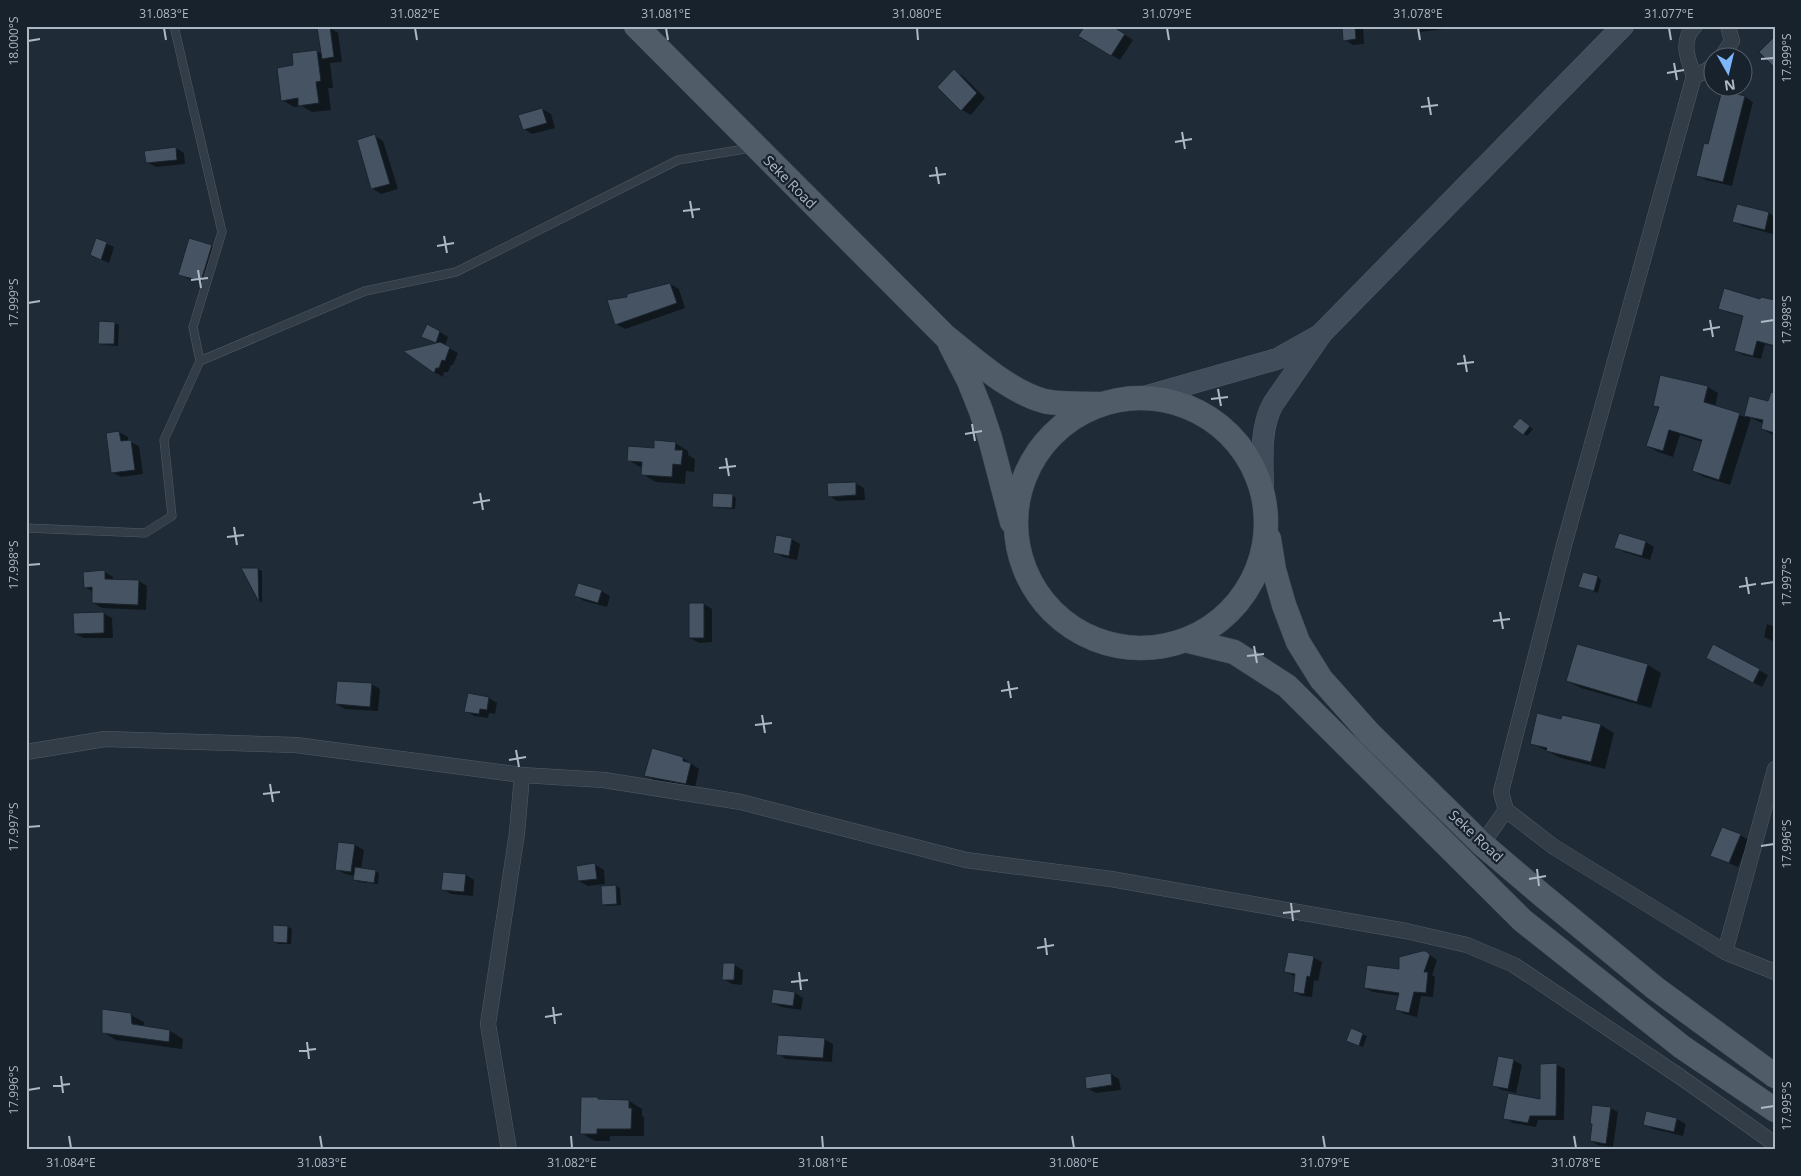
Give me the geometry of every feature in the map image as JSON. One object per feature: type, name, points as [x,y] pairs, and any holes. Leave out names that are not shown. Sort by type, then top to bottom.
[{"type":"main road","name":"Seke Road","points":[[636,26],[945,336]]},
{"type":"main road","points":[[945,336],[983,366],[1028,395],[1046,401],[1101,404]]},
{"type":"main road","points":[[945,336],[969,381],[990,438],[1016,536]]},
{"type":"main road","name":"Seke Road","points":[[1267,527],[1264,552],[1256,575],[1243,596],[1226,615],[1185,640],[1160,646],[1135,648],[1110,644],[1086,635],[1064,622],[1046,605],[1031,584],[1021,561],[1016,536],[1016,508],[1022,480],[1035,455],[1053,433],[1076,416],[1101,404],[1121,399],[1168,400],[1194,409],[1218,423],[1238,442],[1253,465],[1263,491],[1274,570],[1284,605],[1298,642],[1321,679],[1369,733],[1482,844],[1656,988],[1775,1076]]},
{"type":"main road","name":"Seke Road","points":[[1185,640],[1234,652],[1287,686],[1522,920],[1682,1047],[1775,1110]]},
{"type":"street","points":[[1263,491],[1266,415],[1322,333],[1623,26]]},
{"type":"street","points":[[1695,26],[1691,29],[1686,45],[1688,59],[1694,76],[1564,545],[1501,792],[1506,810],[1554,848],[1725,952],[1775,972]]},
{"type":"street","points":[[1728,26],[1732,41],[1728,48]]},
{"type":"street","points":[[1694,76],[1704,72]]},
{"type":"street","points":[[1140,398],[1277,359],[1322,333]]},
{"type":"street","points":[[26,752],[105,739],[296,745],[522,775],[604,780],[742,802],[966,860],[1111,879],[1406,931],[1467,945],[1514,965],[1682,1078],[1775,1144]]},
{"type":"street","points":[[1725,952],[1775,769]]},
{"type":"street","points":[[509,1150],[488,1024],[517,833],[522,775]]},
{"type":"street","points":[[1482,844],[1506,810]]},
{"type":"lane","points":[[26,528],[145,533],[172,516],[164,440],[200,361],[193,327],[222,232],[174,26]]},
{"type":"lane","points":[[200,361],[365,291],[456,272],[678,160],[755,147]]},
{"type":"building","points":[[330,26],[334,57],[322,59],[317,28]]},
{"type":"building","points":[[1085,26],[1112,26],[1125,34],[1111,56],[1078,36]]},
{"type":"building","points":[[1342,26],[1355,26],[1356,39],[1343,41]]},
{"type":"building","points":[[1775,36],[1775,68],[1759,52]]},
{"type":"building","points":[[317,50],[321,81],[316,82],[319,103],[298,106],[298,98],[281,101],[277,68],[293,65],[292,53]]},
{"type":"building","points":[[954,69],[977,93],[961,111],[937,87]]},
{"type":"building","points":[[1720,98],[1744,98],[1723,182],[1696,176],[1704,143],[1708,144]]},
{"type":"building","points":[[542,108],[547,123],[523,130],[518,115]]},
{"type":"building","points":[[375,134],[390,184],[371,189],[357,140]]},
{"type":"building","points":[[176,147],[177,160],[146,163],[144,151]]},
{"type":"building","points":[[1737,204],[1769,212],[1765,230],[1732,222]]},
{"type":"building","points":[[96,238],[107,242],[101,260],[90,255]]},
{"type":"building","points":[[189,238],[212,245],[201,281],[178,275]]},
{"type":"building","points":[[670,283],[677,303],[615,325],[607,300],[627,297],[627,294]]},
{"type":"building","points":[[1724,288],[1760,299],[1761,297],[1775,300],[1775,346],[1757,341],[1753,356],[1734,351],[1743,316],[1718,309]]},
{"type":"building","points":[[99,321],[115,322],[114,344],[98,344]]},
{"type":"building","points":[[427,324],[440,331],[436,343],[421,337]]},
{"type":"building","points":[[440,342],[450,347],[445,361],[442,360],[439,368],[436,368],[434,373],[403,351]]},
{"type":"building","points":[[1660,375],[1708,386],[1704,402],[1740,413],[1719,480],[1692,471],[1702,440],[1669,430],[1663,451],[1646,446],[1659,407],[1653,406]]},
{"type":"building","points":[[1771,392],[1775,393],[1775,433],[1761,429],[1763,420],[1744,416],[1749,396],[1768,401]]},
{"type":"building","points":[[1520,418],[1530,426],[1523,435],[1512,427]]},
{"type":"building","points":[[119,431],[121,441],[131,440],[135,470],[111,473],[106,433]]},
{"type":"building","points":[[654,440],[676,442],[675,450],[683,450],[681,465],[673,464],[672,477],[641,475],[642,462],[627,461],[628,446],[654,448]]},
{"type":"building","points":[[856,482],[856,495],[828,497],[827,483]]},
{"type":"building","points":[[713,493],[733,494],[732,508],[712,507]]},
{"type":"building","points":[[1619,533],[1646,541],[1642,556],[1614,548]]},
{"type":"building","points":[[776,535],[792,538],[789,556],[773,553]]},
{"type":"building","points":[[241,568],[258,568],[259,602]]},
{"type":"building","points":[[105,570],[105,579],[139,580],[138,605],[92,603],[92,587],[84,588],[83,572]]},
{"type":"building","points":[[1583,572],[1598,576],[1594,591],[1578,587]]},
{"type":"building","points":[[578,583],[602,590],[598,603],[574,596]]},
{"type":"building","points":[[689,603],[704,603],[704,638],[689,638]]},
{"type":"building","points":[[104,612],[104,633],[74,634],[73,613]]},
{"type":"building","points":[[1577,644],[1648,664],[1637,702],[1566,681]]},
{"type":"building","points":[[1713,644],[1760,669],[1753,683],[1706,658]]},
{"type":"building","points":[[337,681],[372,683],[370,707],[335,704]]},
{"type":"building","points":[[468,693],[489,697],[487,710],[480,709],[479,714],[464,712]]},
{"type":"building","points":[[1537,713],[1561,719],[1562,715],[1601,724],[1591,762],[1546,751],[1547,748],[1530,744]]},
{"type":"building","points":[[652,748],[683,757],[683,761],[691,763],[686,784],[644,776]]},
{"type":"building","points":[[1722,827],[1741,834],[1729,863],[1710,856]]},
{"type":"building","points":[[338,842],[355,844],[351,872],[335,870]]},
{"type":"building","points":[[595,863],[597,879],[578,881],[576,866]]},
{"type":"building","points":[[355,867],[376,870],[374,883],[353,880]]},
{"type":"building","points":[[443,872],[466,874],[464,892],[441,890]]},
{"type":"building","points":[[616,885],[617,904],[602,905],[601,886]]},
{"type":"building","points":[[273,925],[288,926],[287,943],[273,942]]},
{"type":"building","points":[[1426,951],[1430,955],[1424,972],[1428,972],[1426,993],[1414,992],[1409,1013],[1395,1010],[1399,993],[1364,988],[1367,965],[1399,969],[1399,957]]},
{"type":"building","points":[[1288,952],[1314,956],[1310,977],[1307,976],[1304,994],[1293,992],[1295,974],[1284,972]]},
{"type":"building","points":[[723,963],[735,963],[734,980],[722,980]]},
{"type":"building","points":[[773,989],[795,992],[793,1006],[771,1003]]},
{"type":"building","points":[[102,1009],[131,1013],[132,1024],[170,1030],[169,1042],[102,1033]]},
{"type":"building","points":[[1351,1028],[1363,1033],[1359,1046],[1346,1041]]},
{"type":"building","points":[[778,1035],[825,1038],[823,1058],[776,1055]]},
{"type":"building","points":[[1498,1056],[1514,1059],[1508,1089],[1492,1086]]},
{"type":"building","points":[[1557,1063],[1556,1116],[1530,1116],[1528,1123],[1503,1119],[1508,1093],[1540,1099],[1540,1064]]},
{"type":"building","points":[[1111,1073],[1112,1085],[1086,1089],[1085,1077]]},
{"type":"building","points":[[581,1097],[629,1100],[629,1108],[632,1108],[631,1129],[597,1129],[597,1134],[580,1134]]},
{"type":"building","points":[[1592,1105],[1611,1107],[1606,1144],[1590,1141]]},
{"type":"building","points":[[1646,1111],[1677,1118],[1674,1132],[1643,1125]]}]
